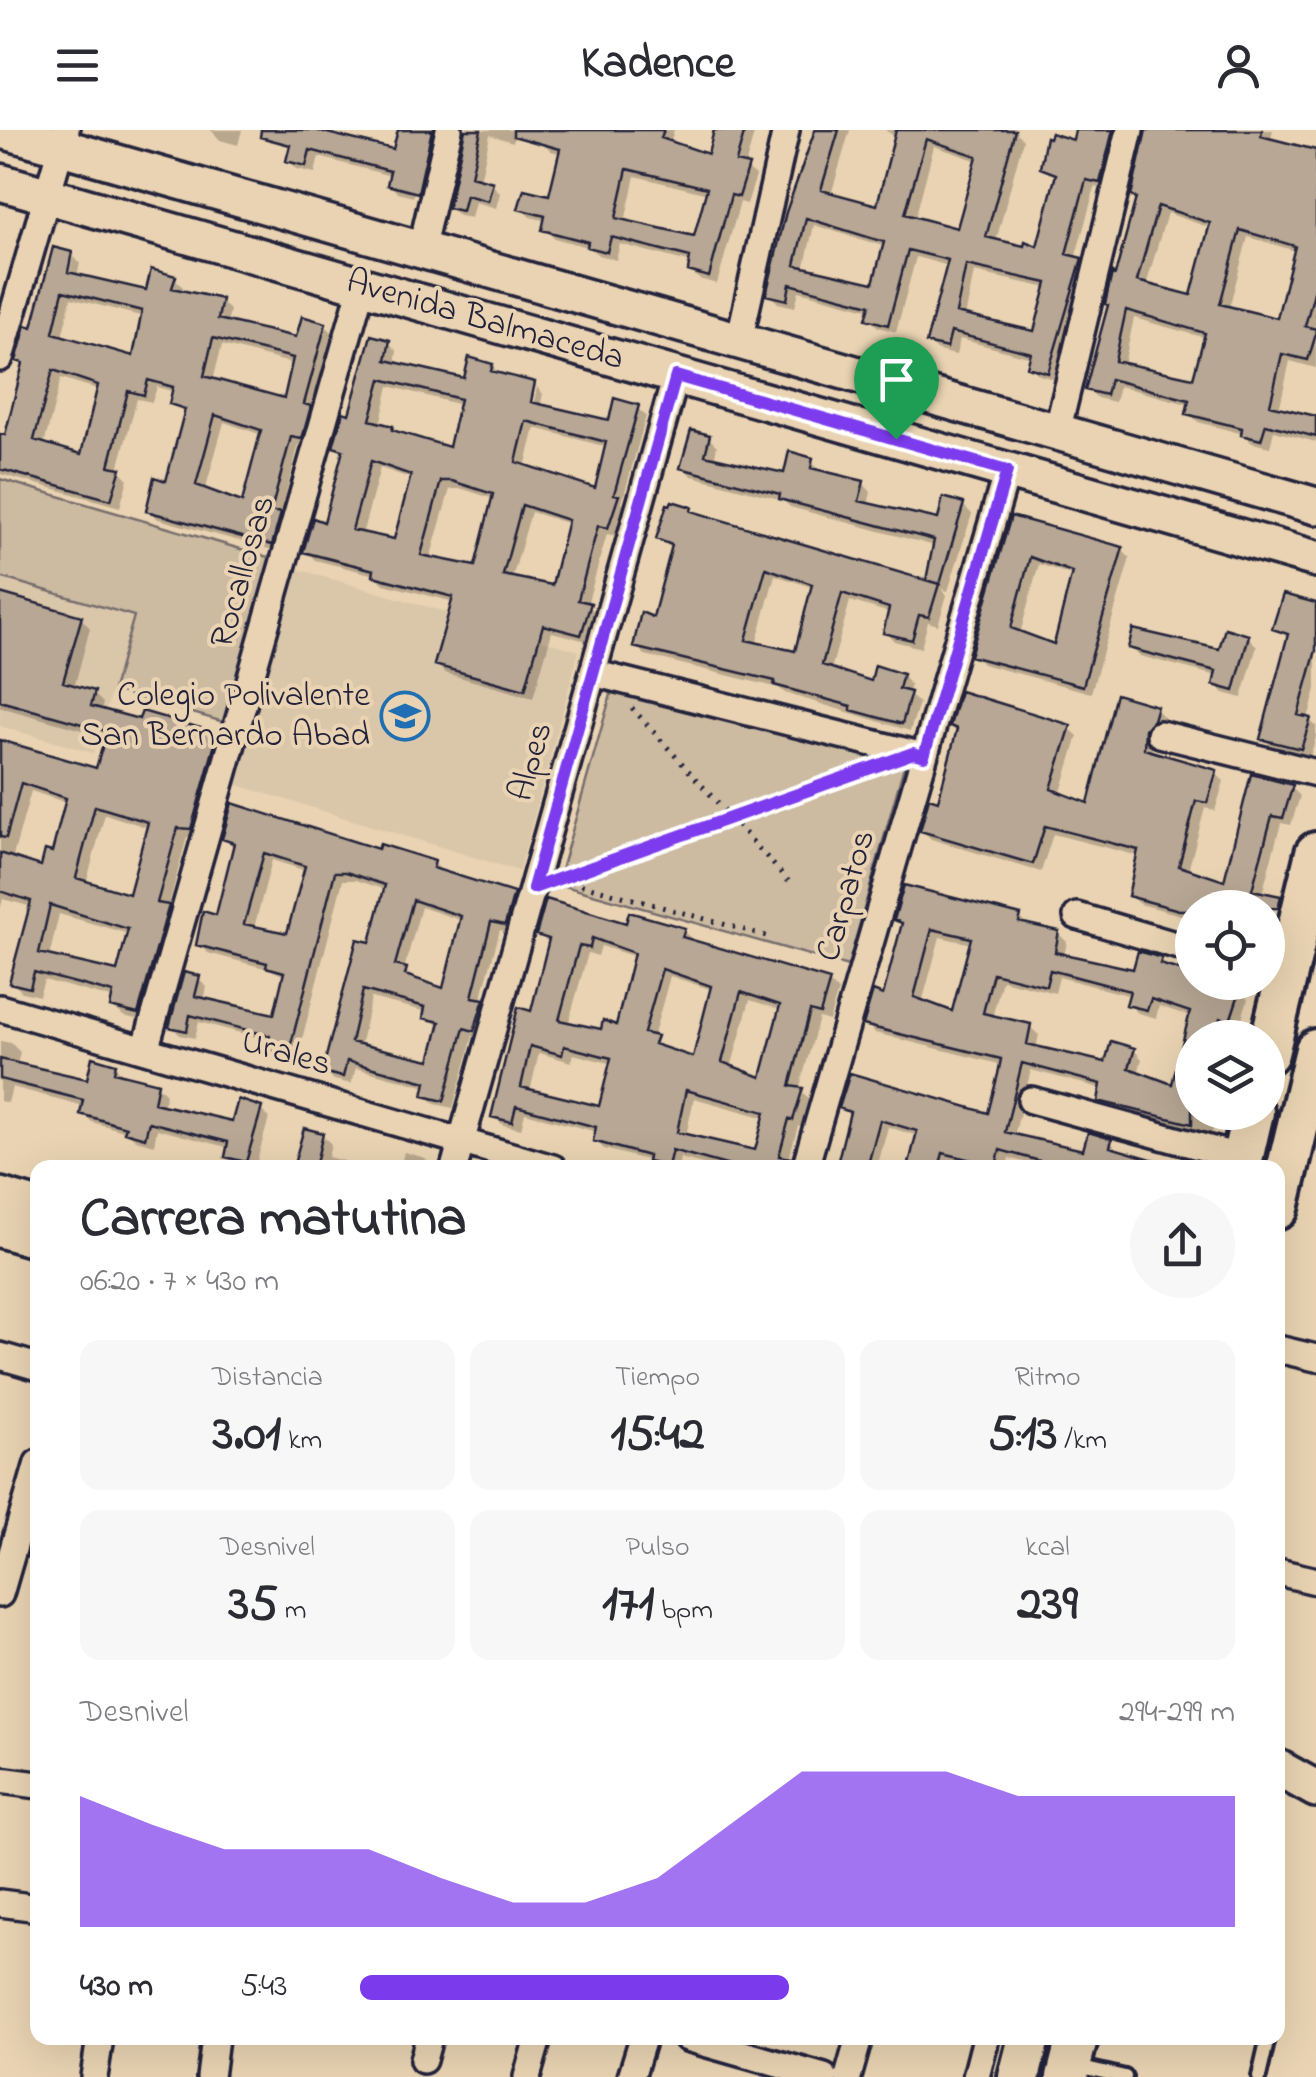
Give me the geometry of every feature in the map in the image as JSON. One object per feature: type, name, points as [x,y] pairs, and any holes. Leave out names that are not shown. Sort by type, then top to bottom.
[{"type":"main road","points":[[1285,948],[1316,853]]},
{"type":"main road","points":[[1285,1181],[1314,1069]]},
{"type":"main road","points":[[1242,1160],[1249,1130]]},
{"type":"main road","points":[[1019,2077],[1027,2045]]},
{"type":"street","name":"Avenida Balmaceda","points":[[2,130],[64,139],[421,250],[1316,506]]},
{"type":"street","points":[[421,250],[449,130]]},
{"type":"street","points":[[739,341],[786,130]]},
{"type":"street","points":[[1057,432],[1130,130]]},
{"type":"street","points":[[0,358],[64,139]]},
{"type":"street","name":"Avenida Balmaceda","points":[[0,182],[1316,559]]},
{"type":"street","name":"Rocallosas","points":[[145,1050],[362,286]]},
{"type":"street","name":"Alpes","points":[[456,1160],[598,674],[676,376]]},
{"type":"street","name":"Carpatos","points":[[808,1160],[918,755],[1007,471]]},
{"type":"street","points":[[598,674],[918,755]]},
{"type":"street","points":[[1160,734],[1316,773]]},
{"type":"street","points":[[1076,916],[1175,945]]},
{"type":"street","name":"Urales","points":[[0,1008],[526,1160]]},
{"type":"street","points":[[1031,1100],[1231,1160]]},
{"type":"street","points":[[0,1196],[30,1205]]},
{"type":"street","points":[[0,1230],[30,1238]]},
{"type":"street","points":[[1285,1351],[1316,1358]]},
{"type":"street","points":[[0,1356],[30,1365]]},
{"type":"street","points":[[0,1594],[30,1491]]},
{"type":"street","points":[[1285,1574],[1316,1582]]},
{"type":"street","points":[[1285,1772],[1316,1789]]},
{"type":"street","points":[[0,1780],[30,1784]]},
{"type":"street","points":[[0,1903],[30,1907]]},
{"type":"street","points":[[94,2077],[99,2045]]},
{"type":"street","points":[[210,2077],[215,2045]]},
{"type":"street","points":[[527,2077],[536,2045]]},
{"type":"street","points":[[632,2077],[640,2045]]},
{"type":"street","points":[[701,2045],[743,2066],[824,2077]]},
{"type":"street","points":[[848,2077],[857,2045]]},
{"type":"street","points":[[976,2077],[984,2045]]},
{"type":"lane","points":[[1258,2077],[1266,2045]]},
{"type":"lane","points":[[1071,2060],[1124,2077]]},
{"type":"path","points":[[598,674],[792,884]]},
{"type":"path","points":[[533,888],[918,755]]},
{"type":"path","points":[[560,878],[770,937]]},
{"type":"shaded area","points":[[0,479],[275,559],[227,723],[113,690],[134,616],[0,577]]},
{"type":"shaded area","name":"Colegio Polivalente San Bernardo Abad","points":[[294,568],[579,651],[519,871],[228,782]]},
{"type":"shaded area","points":[[0,577],[134,616],[93,753],[0,726]]},
{"type":"shaded area","points":[[614,684],[904,766],[848,966],[557,884]]},
{"type":"building","points":[[261,130],[315,130],[393,149],[398,130],[432,130],[418,193],[387,185],[390,171],[310,150],[306,166],[286,161],[290,145],[260,137]]},
{"type":"building","points":[[465,130],[481,130],[471,176],[493,182],[488,201],[466,195],[462,211],[448,208]]},
{"type":"building","points":[[513,130],[664,130],[661,138],[708,154],[714,130],[745,130],[736,162],[749,165],[739,197],[731,195],[709,277],[688,271],[690,257],[611,237],[607,252],[587,247],[588,242],[542,230],[545,216],[518,209],[524,189],[549,195],[560,149],[513,136]],"holes":[[[627,169],[707,188],[694,236],[616,218]]]},
{"type":"building","points":[[815,130],[839,130],[821,190],[877,205],[896,130],[1015,130],[986,237],[1037,246],[1056,174],[1040,168],[1046,137],[1051,133],[1073,140],[1075,130],[1113,130],[1100,183],[1086,180],[1066,254],[1082,258],[1048,373],[1027,367],[1031,353],[951,332],[947,348],[926,343],[948,260],[908,250],[888,325],[866,319],[870,305],[790,284],[787,300],[766,295],[786,212]],"holes":[[[926,139],[977,156],[957,228],[905,214]],[[806,218],[884,242],[873,283],[795,265]],[[966,265],[1047,283],[1034,331],[956,313]]]},
{"type":"building","points":[[1146,130],[1262,130],[1261,136],[1316,150],[1316,285],[1305,326],[1316,329],[1316,334],[1308,360],[1282,354],[1270,405],[1316,416],[1316,437],[1266,424],[1261,440],[1241,435],[1242,428],[1186,414],[1189,400],[1110,379],[1106,395],[1085,390],[1108,305],[1105,304],[1112,273],[1115,275],[1136,198],[1131,196]],"holes":[[[1158,206],[1210,223],[1191,295],[1137,281]],[[1240,230],[1295,246],[1277,318],[1220,304]],[[1126,310],[1205,333],[1193,378],[1115,361]]]},
{"type":"building","points":[[53,247],[72,252],[68,272],[146,290],[151,269],[176,276],[172,288],[222,299],[218,319],[296,337],[302,316],[326,323],[304,404],[311,406],[302,439],[291,437],[271,511],[281,513],[272,545],[146,511],[154,477],[166,481],[185,409],[169,404],[173,387],[148,380],[144,395],[128,391],[109,466],[121,468],[111,500],[0,469],[0,434],[5,435],[23,363],[16,361],[26,325],[32,327]],"holes":[[[63,291],[142,311],[133,356],[53,333]],[[213,338],[293,358],[284,398],[204,376]],[[53,370],[98,385],[81,454],[34,440]],[[215,415],[261,430],[242,502],[196,485]]]},
{"type":"building","points":[[371,335],[390,340],[386,360],[464,378],[469,357],[493,364],[491,371],[535,382],[531,402],[609,420],[614,398],[639,405],[614,494],[619,495],[608,528],[598,526],[578,600],[591,603],[581,635],[543,625],[525,690],[434,665],[453,597],[373,576],[374,570],[303,552],[313,518],[324,522],[343,450],[333,447],[343,412],[349,414]],"holes":[[[381,379],[460,399],[449,447],[370,420]],[[526,421],[606,442],[595,488],[516,462]],[[371,461],[411,475],[394,539],[352,530]],[[441,481],[493,494],[475,566],[421,555]],[[522,505],[568,520],[552,585],[503,575]]]},
{"type":"building","points":[[691,430],[710,435],[705,455],[784,473],[789,451],[813,458],[811,468],[864,481],[859,501],[938,519],[943,497],[964,503],[940,584],[926,580],[934,540],[680,468]]},
{"type":"building","points":[[672,501],[692,507],[691,511],[939,584],[929,617],[919,615],[912,640],[883,633],[889,608],[842,593],[822,665],[871,681],[875,665],[903,674],[899,689],[911,692],[902,724],[774,685],[775,681],[633,647],[641,612],[653,617],[672,545],[656,539],[667,504]],"holes":[[[766,568],[812,584],[795,651],[746,640]]]},
{"type":"building","points":[[1011,516],[1123,547],[1083,686],[970,656]],"holes":[[[1030,557],[1072,572],[1054,644],[1011,628]]]},
{"type":"building","points":[[0,593],[82,616],[63,682],[95,691],[91,706],[139,719],[142,711],[218,733],[191,829],[178,828],[157,903],[169,905],[138,1014],[110,1007],[113,993],[34,972],[30,988],[9,983],[31,901],[0,891],[0,853],[41,866],[45,850],[52,852],[66,798],[21,783],[6,838],[0,837],[0,740],[96,768],[107,731],[0,701]],"holes":[[[95,806],[148,822],[129,894],[76,878]],[[50,905],[128,929],[117,971],[39,953]]]},
{"type":"building","points":[[1283,594],[1316,603],[1316,650],[1298,715],[1311,718],[1301,749],[1260,739],[1288,634],[1272,629]]},
{"type":"building","points":[[1225,628],[1249,635],[1234,691],[1213,685],[1216,671],[1128,648],[1133,629],[1219,649]]},
{"type":"building","points":[[960,691],[1071,725],[1051,789],[1088,803],[1116,694],[1157,706],[1145,729],[1144,749],[1217,770],[1207,803],[1196,801],[1179,866],[1224,881],[1251,774],[1293,785],[1283,818],[1272,816],[1252,890],[1175,890],[1175,909],[1128,896],[1138,850],[1045,826],[1033,864],[920,831],[929,798],[938,801],[957,729],[950,726]]},
{"type":"building","points":[[232,803],[378,849],[380,844],[435,861],[433,868],[514,893],[505,925],[491,922],[472,997],[484,999],[474,1031],[464,1028],[444,1101],[423,1096],[426,1082],[347,1061],[343,1077],[322,1072],[357,939],[370,942],[385,885],[346,872],[335,872],[288,1056],[266,1050],[270,1036],[190,1015],[187,1031],[169,1027],[184,972],[200,976],[195,996],[274,1014],[284,972],[266,967],[267,963],[196,945],[203,911],[216,915],[234,843],[222,839]],"holes":[[[264,853],[305,866],[287,933],[244,924]],[[413,900],[461,916],[443,988],[405,975],[407,968],[395,965]],[[363,990],[425,1007],[423,1018],[440,1022],[430,1060],[351,1042]]]},
{"type":"building","points":[[904,885],[1021,915],[1019,922],[1059,931],[1055,952],[1133,969],[1138,951],[1162,958],[1160,964],[1175,969],[1175,1000],[1237,1000],[1230,1020],[1188,1020],[1190,1012],[1151,999],[1147,1010],[1126,1005],[1130,991],[1050,970],[1046,986],[993,973],[983,1013],[1031,1024],[1027,1044],[1105,1062],[1111,1041],[1135,1048],[1129,1068],[1172,1084],[1175,1072],[1175,1120],[1098,1101],[1101,1084],[1022,1063],[1005,1132],[1083,1150],[1088,1132],[1112,1139],[1110,1147],[1154,1160],[1036,1160],[1000,1150],[998,1160],[972,1160],[943,1153],[941,1160],[910,1160],[917,1131],[880,1120],[869,1160],[838,1160],[850,1112],[839,1108],[850,1073],[988,1113],[1001,1059],[863,1025],[873,991],[883,995],[902,923],[894,920]],"holes":[[[932,929],[971,938],[952,1011],[914,997]]]},
{"type":"building","points":[[546,899],[626,923],[629,912],[685,928],[682,937],[830,980],[820,1014],[810,1011],[790,1086],[803,1088],[779,1156],[791,1160],[708,1160],[672,1150],[670,1160],[647,1160],[648,1156],[593,1141],[596,1127],[516,1106],[512,1122],[491,1117],[518,1007],[531,1011],[549,939],[536,935]],"holes":[[[592,938],[634,953],[616,1025],[603,1020],[601,1029],[559,1020],[579,946],[590,948]],[[662,969],[711,986],[693,1057],[654,1044],[657,1036],[644,1033]],[[741,992],[780,1005],[761,1077],[722,1062]],[[530,1046],[562,1055],[564,1046],[611,1058],[599,1106],[521,1087]],[[686,1090],[765,1112],[755,1150],[677,1132]]]},
{"type":"building","points":[[92,1057],[116,1064],[114,1072],[158,1083],[154,1103],[232,1121],[238,1099],[262,1107],[247,1160],[225,1157],[228,1142],[149,1122],[145,1138],[124,1132],[126,1127],[80,1114],[83,1100],[0,1079],[0,1059],[87,1079]]},
{"type":"building","points":[[304,1128],[323,1133],[317,1160],[295,1160]]},
{"type":"place","name":"Colegio Polivalente San Bernardo Abad","points":[[405,716]]},
{"type":"route","points":[[676,376],[896,439],[1007,471],[924,756],[913,753],[533,888],[676,376]]}]
